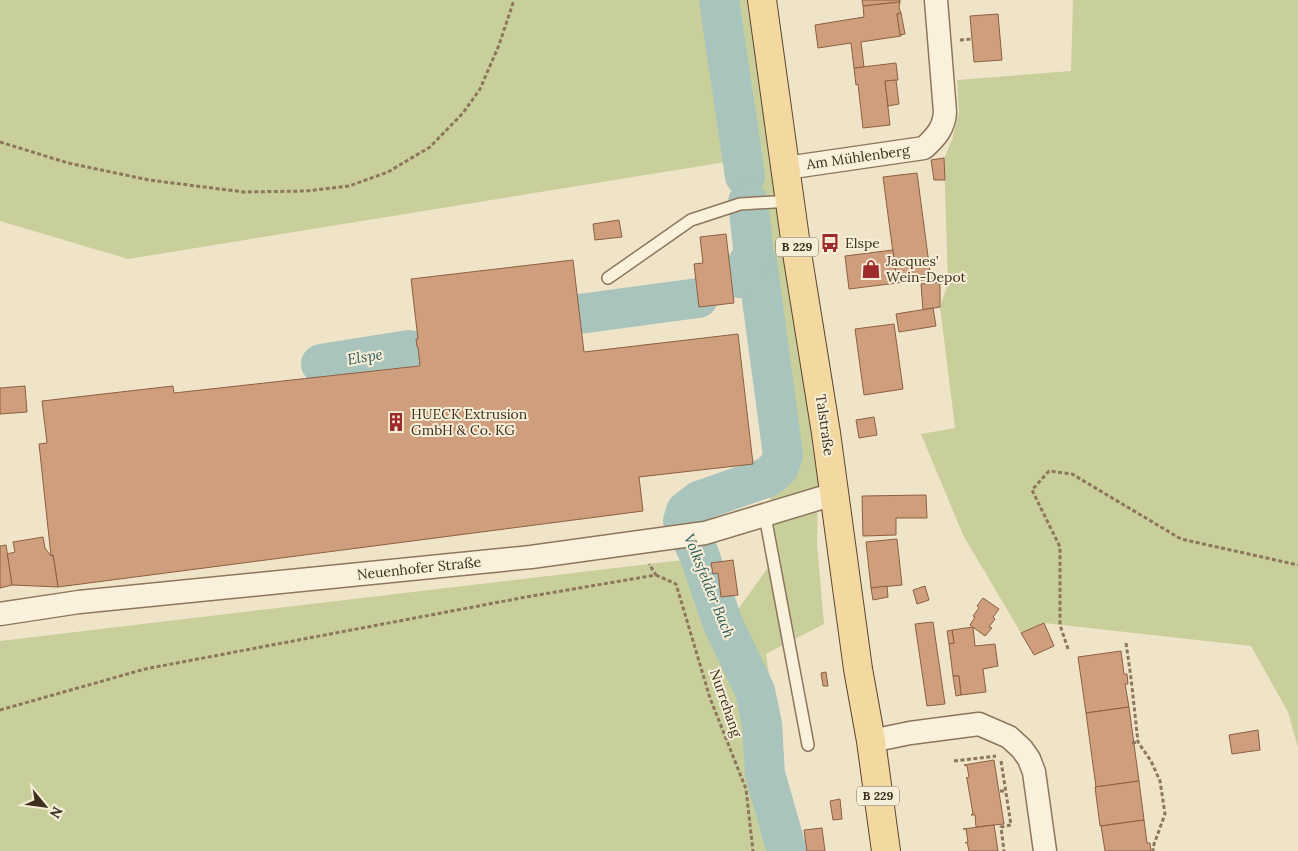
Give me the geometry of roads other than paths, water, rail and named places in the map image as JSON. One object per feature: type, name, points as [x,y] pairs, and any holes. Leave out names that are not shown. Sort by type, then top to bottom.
[{"type":"main road","name":"Talstraße","points":[[762,0],[886,851]]},
{"type":"street","name":"Am Mühlenberg","points":[[786,168],[924,148],[936,137],[944,123],[945,112],[936,0]]},
{"type":"street","name":"Neuenhofer Straße","points":[[0,614],[79,602],[531,557],[660,540],[705,533],[834,494]]},
{"type":"street","points":[[871,741],[910,733],[979,724],[1009,737],[1022,749],[1029,759],[1034,772],[1045,851]]},
{"type":"lane","points":[[608,278],[691,220],[740,204],[790,201]]},
{"type":"lane","points":[[765,516],[808,745]]},
{"type":"waterway","name":"Elspe","points":[[719,0],[745,176]]},
{"type":"waterway","name":"Elspe","points":[[738,278],[753,256],[748,202]]},
{"type":"waterway","name":"Volksfelder Bach","points":[[753,256],[757,262],[783,455],[779,467],[768,477],[699,501],[686,511],[683,521],[699,554],[723,624],[755,691],[762,724],[765,774],[787,851]]},
{"type":"waterway","name":"Elspe","points":[[579,314],[698,298]]},
{"type":"waterway","name":"Elspe","points":[[321,364],[409,350]]},
{"type":"place","name":"Elspe","points":[[830,243]]},
{"type":"place","name":"Jacques’ Wein-Depot","points":[[871,269]]},
{"type":"place","name":"HUECK Extrusion GmbH & Co. KG","points":[[396,422]]}]
